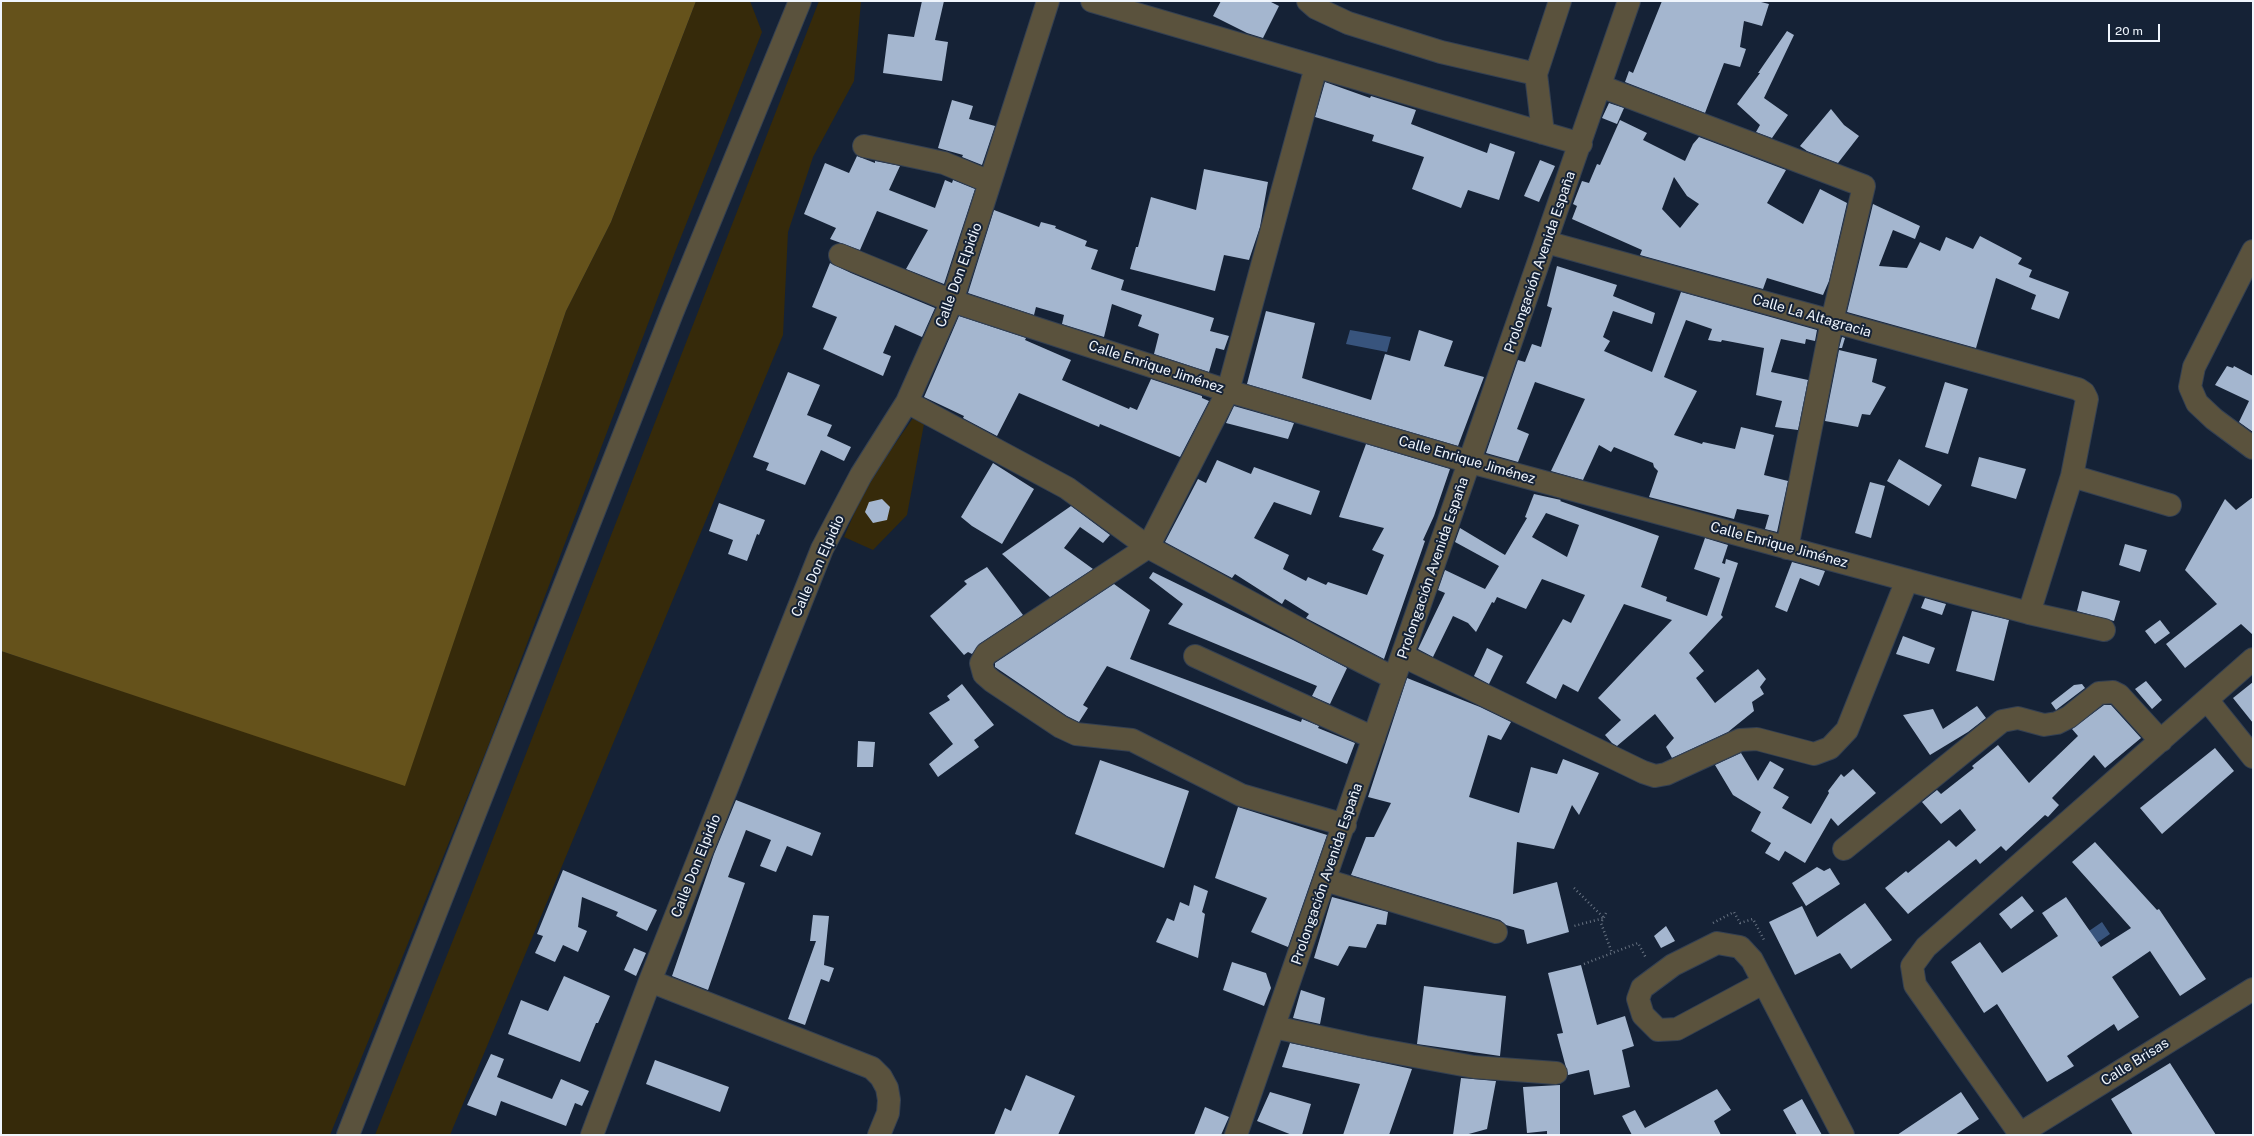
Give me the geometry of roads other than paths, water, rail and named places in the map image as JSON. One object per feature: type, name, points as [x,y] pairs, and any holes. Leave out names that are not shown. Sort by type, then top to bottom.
[{"type":"street","points":[[348,1135],[669,320],[800,1]]},
{"type":"street","name":"Calle Don Elpidio","points":[[592,1135],[650,980],[822,549],[861,475],[907,402],[952,301],[1048,1]]},
{"type":"street","points":[[1092,1],[1580,144]]},
{"type":"street","points":[[1308,1],[1316,8],[1348,23],[1441,52],[1536,74]]},
{"type":"street","points":[[1543,133],[1536,74],[1560,1]]},
{"type":"street","name":"Prolongación Avenida España","points":[[1236,1135],[1345,825],[1394,678],[1580,144],[1628,1]]},
{"type":"street","points":[[1316,66],[1228,391],[1148,547],[986,654],[981,663],[984,674],[1061,727],[1076,734],[1132,740],[1241,795],[1345,825]]},
{"type":"street","points":[[1600,86],[1864,186],[1832,321],[1788,548]]},
{"type":"street","points":[[864,146],[944,163],[990,182]]},
{"type":"street","name":"Calle La Altagracia","points":[[1546,242],[2078,389],[2084,393],[2087,399],[2072,476]]},
{"type":"street","points":[[2253,251],[2194,367],[2190,387],[2197,403],[2214,419],[2253,448]]},
{"type":"street","name":"Calle Enrique Jiménez","points":[[840,255],[952,301],[1228,391],[1470,462],[2029,614],[2104,630]]},
{"type":"street","points":[[907,402],[1067,488],[1148,547],[1328,645],[1394,678]]},
{"type":"street","points":[[2029,614],[2072,476],[2170,505]]},
{"type":"street","points":[[1402,656],[1643,772],[1655,776],[1666,774],[1740,740],[1757,740],[1814,754],[1830,748],[1847,730],[1907,580]]},
{"type":"street","points":[[1195,656],[1374,738]]},
{"type":"street","points":[[2019,1134],[1915,985],[1912,966],[1926,947],[2208,701],[2253,659]]},
{"type":"street","points":[[1844,849],[2002,721],[2018,718],[2044,725],[2057,723],[2069,717],[2099,693],[2113,692],[2119,695],[2161,741]]},
{"type":"street","points":[[2208,701],[2253,757]]},
{"type":"street","points":[[1325,880],[1496,932]]},
{"type":"street","points":[[1763,983],[1677,1029],[1658,1030],[1643,1015],[1638,999],[1642,988],[1673,965],[1717,943],[1740,947],[1752,960],[1842,1135]]},
{"type":"street","points":[[650,980],[872,1068],[881,1077],[887,1088],[889,1100],[888,1113],[879,1135]]},
{"type":"street","name":"Calle Brisas","points":[[2019,1134],[2253,989]]},
{"type":"street","points":[[1274,1027],[1365,1047],[1474,1067],[1556,1073]]},
{"type":"water","points":[[1350,330],[1391,337],[1387,352],[1346,344]]},
{"type":"water","points":[[2102,922],[2110,934],[2081,954],[2073,942]]}]
